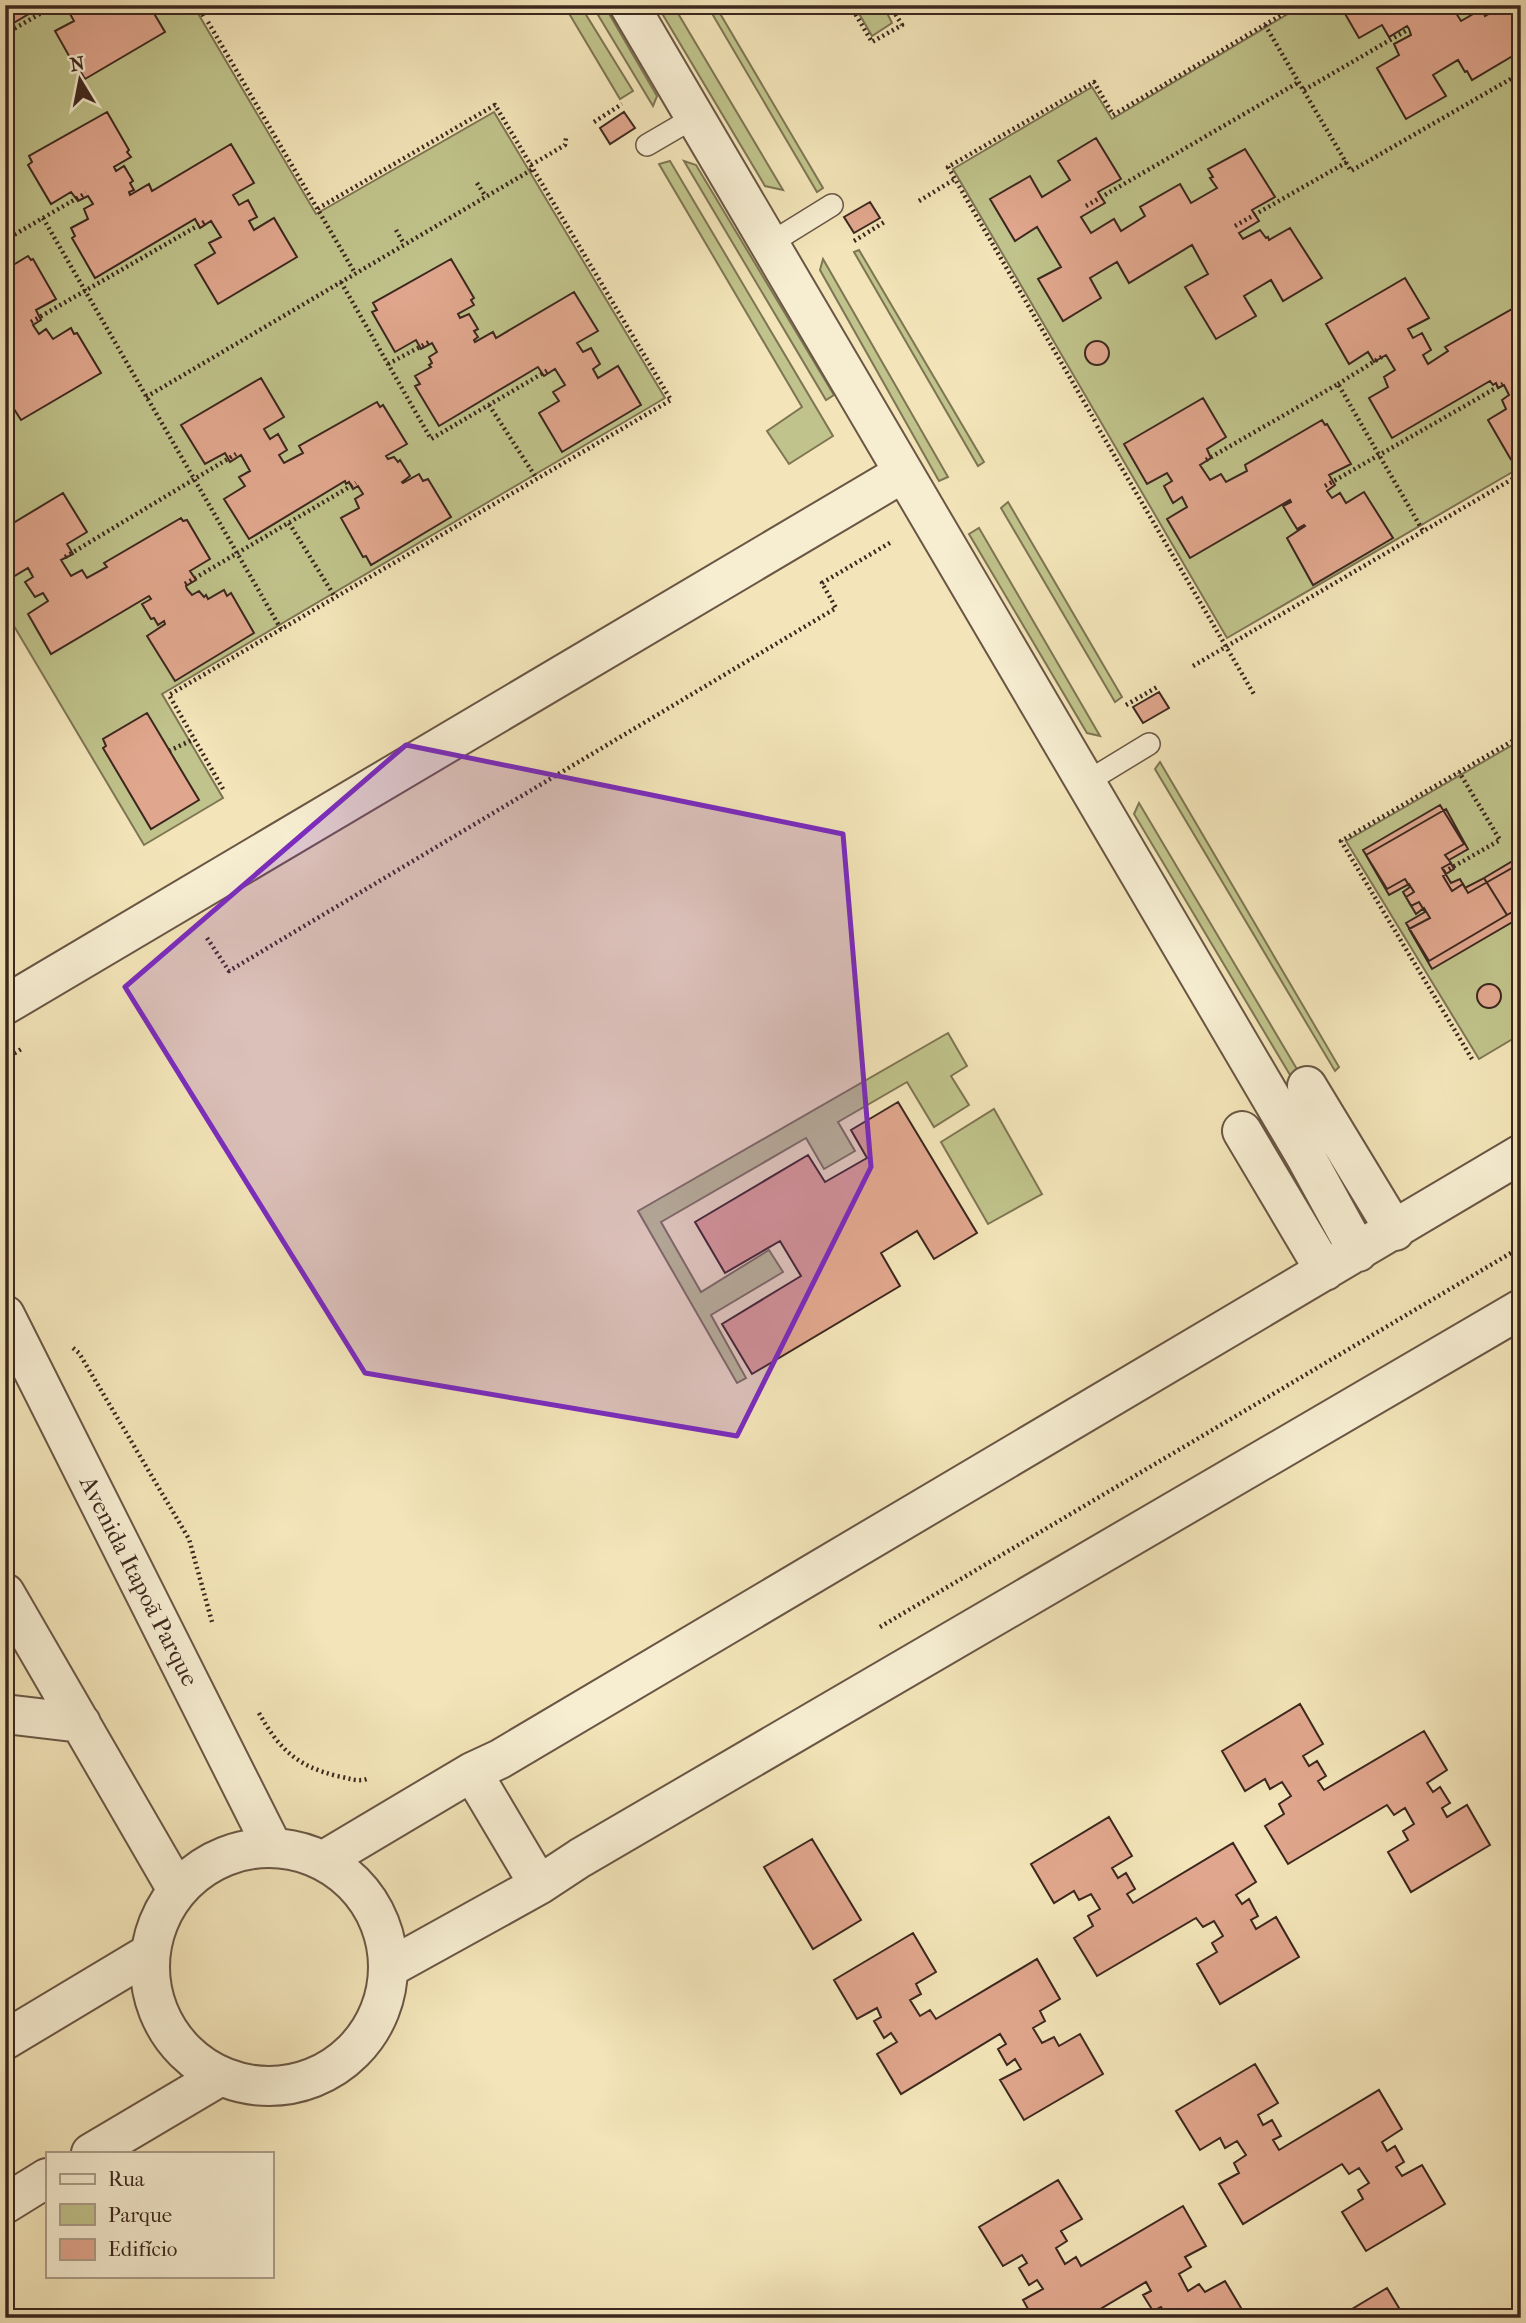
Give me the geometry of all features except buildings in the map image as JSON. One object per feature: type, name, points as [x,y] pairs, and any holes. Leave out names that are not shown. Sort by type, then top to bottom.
[{"type":"street","points":[[629,5],[1300,1148],[1358,1252]]},
{"type":"street","points":[[5,1005],[904,473]]},
{"type":"street","points":[[1307,1086],[1395,1231]]},
{"type":"street","points":[[1242,1130],[1325,1271]]},
{"type":"street","points":[[324,1860],[472,1772],[500,1759],[1521,1154]]},
{"type":"street","points":[[389,1968],[539,1885],[580,1858],[1521,1309]]},
{"type":"street","name":"Avenida Itapoã Parque","points":[[5,1315],[273,1848]]},
{"type":"street","points":[[5,1593],[177,1890]]},
{"type":"street","points":[[5,1714],[80,1723]]},
{"type":"street","points":[[472,1772],[539,1885]]},
{"type":"street","points":[[273,1848],[299,1851],[324,1860],[346,1875],[364,1894],[379,1917],[387,1942],[389,1968],[386,1994],[377,2019],[363,2041],[344,2060],[321,2074],[296,2083],[268,2085],[239,2082],[221,2076],[189,2056],[165,2027],[151,1992],[150,1953],[164,1910],[177,1890],[197,1872],[220,1858],[246,1850],[273,1848]]},
{"type":"street","points":[[5,2040],[150,1953]]},
{"type":"street","points":[[93,2152],[221,2076]]},
{"type":"street","points":[[5,2204],[46,2179]]},
{"type":"lane","points":[[648,145],[695,117]]},
{"type":"lane","points":[[769,244],[832,205]]},
{"type":"lane","points":[[1085,783],[1149,744]]},
{"type":"path","points":[[5,34],[55,5]]},
{"type":"path","points":[[197,5],[355,273]]},
{"type":"path","points":[[850,5],[872,42],[902,25],[890,5]]},
{"type":"path","points":[[1255,696],[948,167],[1094,82],[1113,115],[1298,5]]},
{"type":"path","points":[[1265,25],[1351,171],[1521,73]]},
{"type":"path","points":[[1303,90],[1409,29]]},
{"type":"path","points":[[1086,206],[1299,82]]},
{"type":"path","points":[[594,122],[622,104]]},
{"type":"path","points":[[223,789],[169,695],[671,400],[495,105],[317,209]]},
{"type":"path","points":[[146,397],[486,197],[565,145],[566,138]]},
{"type":"path","points":[[1235,226],[1346,162]]},
{"type":"path","points":[[919,201],[955,179]]},
{"type":"path","points":[[477,183],[486,197]]},
{"type":"path","points":[[5,240],[86,193]]},
{"type":"path","points":[[43,218],[281,630]]},
{"type":"path","points":[[854,241],[886,221]]},
{"type":"path","points":[[31,322],[206,222]]},
{"type":"path","points":[[396,230],[404,244]]},
{"type":"path","points":[[341,282],[431,439],[550,369]]},
{"type":"path","points":[[388,364],[431,341]]},
{"type":"path","points":[[1206,460],[1383,356]]},
{"type":"path","points":[[1338,384],[1423,531]]},
{"type":"path","points":[[1325,486],[1503,384]]},
{"type":"path","points":[[489,405],[537,479]]},
{"type":"path","points":[[65,557],[236,454]]},
{"type":"path","points":[[1193,666],[1521,474]]},
{"type":"path","points":[[185,584],[356,483]]},
{"type":"path","points":[[289,523],[335,597]]},
{"type":"path","points":[[195,945],[207,937],[229,971],[836,608],[821,583],[900,537]]},
{"type":"path","points":[[1126,705],[1160,686]]},
{"type":"path","points":[[1472,1059],[1341,841],[1521,736]]},
{"type":"path","points":[[169,751],[194,739]]},
{"type":"path","points":[[1444,872],[1500,840],[1460,772]]},
{"type":"path","points":[[5,1059],[29,1045]]},
{"type":"path","points":[[874,1631],[1521,1247]]},
{"type":"path","points":[[69,1344],[79,1353],[189,1539],[215,1633]]},
{"type":"path","points":[[258,1713],[272,1736],[292,1757],[316,1771],[362,1781],[372,1777]]},
{"type":"highlighted area","points":[[406,745],[843,834],[871,1167],[737,1436],[365,1373],[125,987]]},
{"type":"green space","points":[[5,5],[193,5],[316,214],[494,112],[665,398],[162,694],[223,798],[144,845],[5,611]]},
{"type":"green space","points":[[564,5],[580,5],[633,91],[620,99]]},
{"type":"green space","points":[[592,5],[604,5],[657,96],[653,106]]},
{"type":"green space","points":[[657,5],[673,5],[783,190],[765,186]]},
{"type":"green space","points":[[707,5],[715,5],[823,188],[817,192]]},
{"type":"green space","points":[[854,5],[883,5],[892,23],[872,36]]},
{"type":"green space","points":[[1303,5],[1521,5],[1521,467],[1227,638],[953,169],[1092,87],[1112,119]]},
{"type":"green space","points":[[670,161],[833,436],[789,464],[767,431],[802,407],[659,164]]},
{"type":"green space","points":[[684,161],[696,165],[834,395],[826,400]]},
{"type":"green space","points":[[859,250],[984,462],[978,466],[854,252]]},
{"type":"green space","points":[[823,259],[948,477],[939,481],[820,270]]},
{"type":"green space","points":[[1008,502],[1122,697],[1115,702],[1001,508]]},
{"type":"green space","points":[[979,528],[1100,736],[1087,733],[969,534]]},
{"type":"green space","points":[[1521,740],[1521,1034],[1479,1059],[1346,841]]},
{"type":"green space","points":[[1160,762],[1339,1067],[1335,1071],[1155,769]]},
{"type":"green space","points":[[1139,803],[1307,1086],[1299,1090],[1134,814]]},
{"type":"green space","points":[[948,1033],[967,1066],[951,1076],[969,1105],[934,1127],[907,1082],[838,1122],[855,1151],[824,1169],[806,1138],[661,1222],[701,1292],[769,1250],[783,1272],[711,1315],[746,1378],[737,1383],[638,1211]]},
{"type":"green space","points":[[994,1109],[1042,1194],[988,1224],[941,1142]]}]
